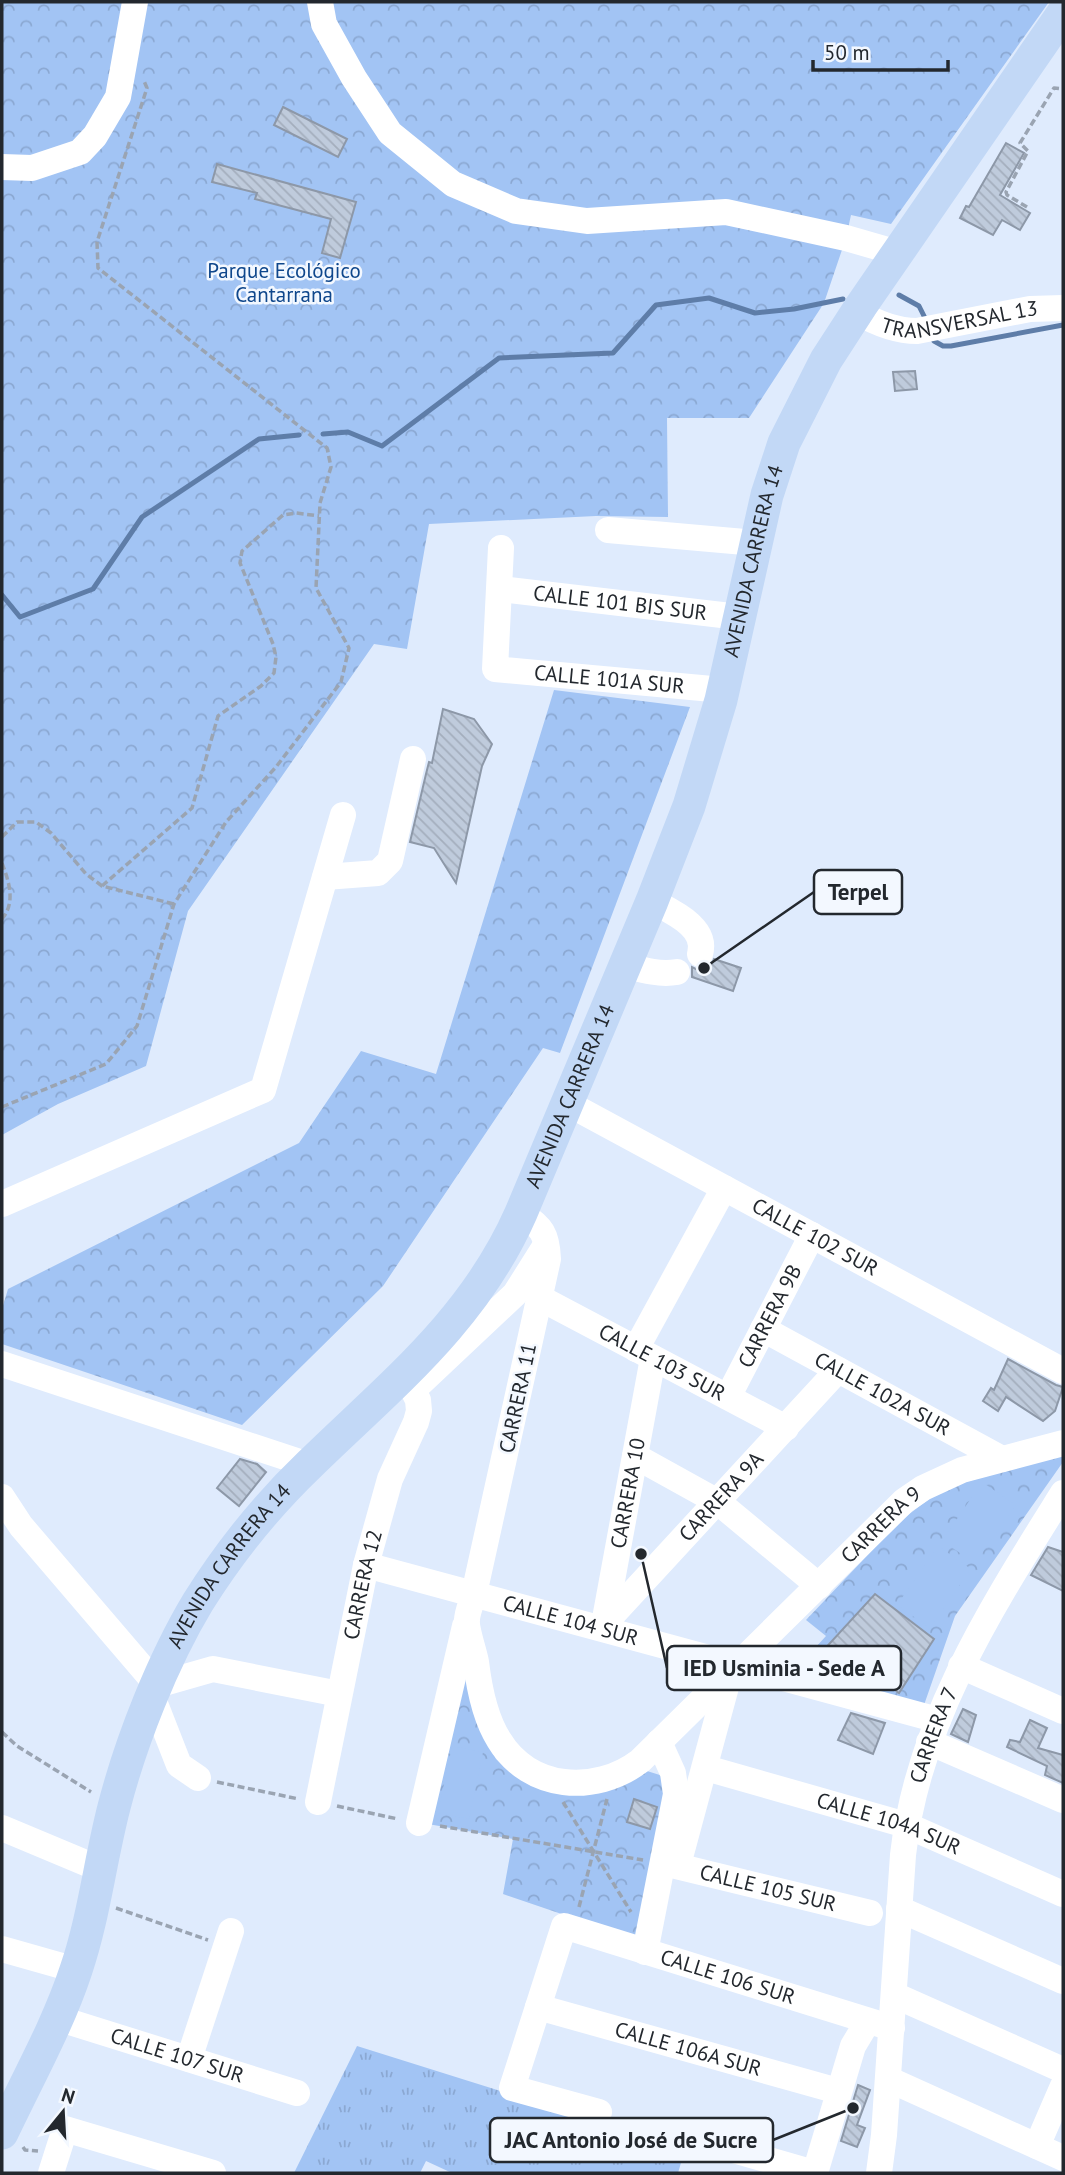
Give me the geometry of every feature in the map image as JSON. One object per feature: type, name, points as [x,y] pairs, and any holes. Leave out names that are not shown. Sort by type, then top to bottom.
[{"type":"main road","name":"AVENIDA CARRERA 14","points":[[12,2139],[76,1970],[114,1806],[154,1690],[197,1604],[247,1532],[309,1465],[407,1384],[474,1295],[502,1252],[521,1213],[652,901],[689,806],[723,690],[767,495],[784,443],[826,360],[857,312],[1063,13]]},
{"type":"street","points":[[2,167],[32,168],[80,152],[96,136],[118,97],[135,2]]},
{"type":"street","points":[[320,2],[324,24],[390,134],[453,184],[516,211],[587,221],[726,212],[846,238],[898,253]]},
{"type":"street","name":"TRANSVERSAL 13","points":[[857,312],[891,328],[917,331],[1030,309],[1063,308]]},
{"type":"street","points":[[608,530],[756,543]]},
{"type":"street","points":[[500,589],[501,548]]},
{"type":"street","name":"CALLE 101 BIS SUR","points":[[500,589],[739,617]]},
{"type":"street","name":"CALLE 101A SUR","points":[[500,589],[495,669],[723,690]]},
{"type":"street","points":[[325,877],[378,873],[390,861],[413,759]]},
{"type":"street","points":[[2,1204],[263,1090],[343,815]]},
{"type":"street","points":[[652,901],[678,915],[698,932],[702,946],[700,954]]},
{"type":"street","points":[[625,965],[650,972],[677,972]]},
{"type":"street","name":"CALLE 102 SUR","points":[[567,1103],[1063,1371]]},
{"type":"street","name":"CARRERA 10","points":[[604,1626],[635,1456],[644,1353],[723,1188]]},
{"type":"street","points":[[407,1384],[515,1294],[548,1242],[543,1231],[521,1213]]},
{"type":"street","name":"CARRERA 9B","points":[[728,1397],[812,1235]]},
{"type":"street","name":"CARRERA 11","points":[[466,1621],[540,1298],[548,1259],[548,1242]]},
{"type":"street","name":"CALLE 103 SUR","points":[[540,1298],[786,1428]]},
{"type":"street","name":"CALLE 102A SUR","points":[[763,1329],[1002,1459]]},
{"type":"street","points":[[2,1364],[309,1465]]},
{"type":"street","name":"CARRERA 9A","points":[[604,1626],[838,1370]]},
{"type":"street","name":"CARRERA 12","points":[[318,1802],[366,1565],[390,1479],[419,1411],[418,1400],[407,1384]]},
{"type":"street","name":"CARRERA 9","points":[[621,1773],[659,1742],[904,1501],[962,1469],[1063,1443]]},
{"type":"street","points":[[635,1456],[718,1502],[819,1586]]},
{"type":"street","name":"CARRERA 7","points":[[814,2173],[853,2046],[880,2024],[894,1995],[906,1825],[915,1783],[934,1731],[961,1666],[1056,1522],[1063,1493]]},
{"type":"street","points":[[2,1497],[21,1526],[154,1690],[179,1765],[198,1778]]},
{"type":"street","name":"CALLE 104 SUR","points":[[366,1565],[604,1626],[934,1731],[1063,1800]]},
{"type":"street","points":[[466,1621],[473,1643],[477,1672],[497,1738],[514,1759],[536,1775],[577,1783],[591,1783],[621,1773]]},
{"type":"street","points":[[419,1823],[466,1621]]},
{"type":"street","points":[[961,1666],[1062,1707]]},
{"type":"street","points":[[647,1946],[671,1865],[706,1768],[733,1667]]},
{"type":"street","points":[[154,1690],[213,1669],[339,1694]]},
{"type":"street","points":[[659,1742],[673,1773],[676,1794],[671,1865]]},
{"type":"street","name":"CALLE 104A SUR","points":[[706,1768],[906,1825],[1063,1894]]},
{"type":"street","points":[[2,1828],[97,1885]]},
{"type":"street","name":"CALLE 105 SUR","points":[[671,1865],[870,1913]]},
{"type":"street","points":[[899,1909],[1061,1975]]},
{"type":"street","points":[[568,1928],[538,2007],[512,2088],[599,2112]]},
{"type":"street","name":"CALLE 106 SUR","points":[[568,1928],[647,1946],[880,2024]]},
{"type":"street","points":[[189,2059],[228,1939]]},
{"type":"street","points":[[2,1949],[76,1970]]},
{"type":"street","points":[[894,1995],[1063,2070]]},
{"type":"street","name":"CALLE 106A SUR","points":[[538,2007],[838,2091]]},
{"type":"street","name":"CALLE 107 SUR","points":[[57,2018],[297,2093]]},
{"type":"street","name":"CARRERA 7","points":[[879,2173],[888,2079],[880,2024]]},
{"type":"street","points":[[888,2079],[1063,2158]]},
{"type":"street","points":[[1037,2146],[1063,2086]]},
{"type":"street","points":[[51,2173],[62,2138],[214,2173]]},
{"type":"street","points":[[702,2141],[814,2173]]},
{"type":"path","points":[[2,1107],[106,1064],[137,1026],[174,904],[226,822],[276,767],[341,682],[349,648],[316,588],[320,503],[331,467],[327,448],[98,268],[97,242],[147,88],[143,78]]},
{"type":"path","points":[[1027,207],[1006,192],[1028,151],[1020,143],[1054,88],[1063,89]]},
{"type":"path","points":[[102,886],[192,808],[218,716],[261,686],[274,673],[276,657],[273,643],[240,564],[242,551],[284,515],[296,513],[319,516]]},
{"type":"path","points":[[2,837],[17,822],[36,822],[51,833],[86,874],[102,886],[174,904]]},
{"type":"path","points":[[2,863],[11,889],[8,912],[2,919]]},
{"type":"path","points":[[2,1732],[17,1746],[114,1806]]},
{"type":"path","points":[[568,1928],[621,1773]]},
{"type":"path","points":[[549,1779],[647,1946]]},
{"type":"path","points":[[97,1885],[228,1939]]},
{"type":"path","points":[[12,2139],[26,2150],[62,2138]]},
{"type":"green space","name":"Parque Ecológico Cantarrana","points":[[2,2],[1049,2],[891,224],[851,215],[824,303],[749,418],[667,418],[668,517],[596,516],[429,524],[407,649],[374,644],[188,911],[146,1066],[58,1104],[2,1135]]},
{"type":"green space","points":[[554,690],[690,707],[560,1053],[543,1048],[383,1286],[242,1425],[2,1344],[2,1309],[8,1289],[299,1143],[361,1051],[436,1074]]},
{"type":"green space","points":[[1063,1455],[1063,1462],[955,1616],[924,1705],[794,1671],[826,1636],[806,1620],[900,1521],[933,1496],[965,1482]]},
{"type":"green space","points":[[982,1482],[1016,1505],[975,1563],[942,1541]]},
{"type":"green space","points":[[938,1546],[971,1569],[930,1628],[897,1605]]},
{"type":"green space","points":[[465,1659],[479,1722],[496,1759],[521,1778],[647,1771],[670,1781],[635,1939],[503,1894],[513,1839],[428,1824]]},
{"type":"green space","points":[[452,1746],[483,1752],[469,1819],[438,1813]]},
{"type":"green space","points":[[357,2046],[685,2149],[678,2173],[452,2173],[426,2161],[420,2173],[294,2173]]},
{"type":"building","points":[[283,107],[347,139],[338,157],[274,125]]},
{"type":"building","points":[[1006,143],[1024,153],[1000,195],[1030,213],[1020,230],[1002,220],[993,235],[960,218]]},
{"type":"building","points":[[217,164],[356,202],[340,258],[322,253],[331,219],[255,199],[257,193],[212,182]]},
{"type":"building","points":[[915,371],[917,389],[895,391],[893,372]]},
{"type":"building","points":[[443,709],[474,719],[492,744],[482,766],[456,883],[434,848],[410,842],[429,762],[432,763]]},
{"type":"building","points":[[714,959],[741,968],[733,991],[692,977],[692,967],[698,970],[706,969]]},
{"type":"building","points":[[1008,1359],[1063,1387],[1055,1411],[1043,1421],[1006,1397],[998,1411],[983,1401],[991,1388],[994,1390]]},
{"type":"building","points":[[240,1459],[257,1464],[266,1472],[239,1506],[217,1488]]},
{"type":"building","points":[[1048,1547],[1063,1552],[1063,1591],[1031,1575]]},
{"type":"building","points":[[875,1594],[934,1639],[899,1693],[854,1659],[839,1675],[809,1666]]},
{"type":"building","points":[[963,1709],[976,1715],[968,1742],[951,1734]]},
{"type":"building","points":[[851,1713],[885,1723],[873,1754],[838,1740]]},
{"type":"building","points":[[1030,1720],[1047,1728],[1038,1748],[1063,1755],[1063,1783],[1045,1775],[1047,1766],[1007,1747],[1010,1740],[1020,1742]]},
{"type":"building","points":[[634,1799],[657,1807],[650,1829],[627,1822]]},
{"type":"building","points":[[858,2085],[870,2090],[857,2125],[865,2128],[857,2147],[841,2141]]},
{"type":"waterway","points":[[899,295],[919,306],[926,320]]},
{"type":"waterway","points":[[323,434],[348,432],[382,446],[499,358],[613,353],[656,305],[709,298],[755,313],[794,309],[843,299]]},
{"type":"waterway","points":[[934,341],[943,346],[951,346],[1063,325]]},
{"type":"waterway","points":[[2,595],[20,617],[93,589],[142,517],[259,439],[299,435]]},
{"type":"place","name":"Terpel","points":[[704,968]]},
{"type":"place","name":"IED Usminia - Sede A","points":[[641,1554]]},
{"type":"place","name":"JAC Antonio José de Sucre","points":[[853,2108]]}]
